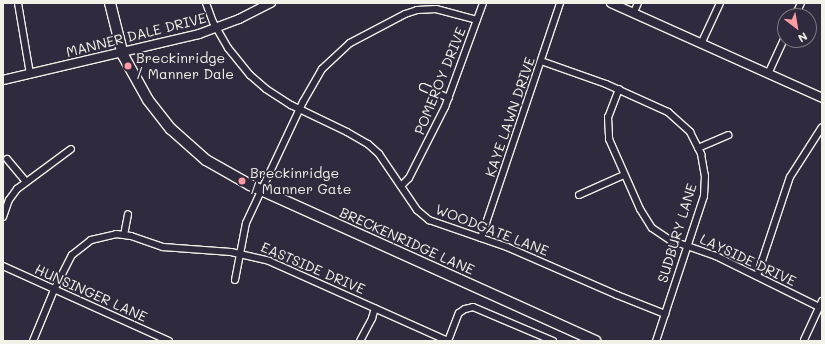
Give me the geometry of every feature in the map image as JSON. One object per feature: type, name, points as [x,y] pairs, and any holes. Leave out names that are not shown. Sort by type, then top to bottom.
[{"type":"main road","name":"BRECKENRIDGE LANE","points":[[110,3],[122,52],[128,66],[148,100],[171,129],[206,160],[234,177],[595,341]]},
{"type":"street","points":[[18,3],[30,74]]},
{"type":"street","name":"WOODGATE LANE","points":[[206,3],[216,29],[235,57],[250,75],[266,89],[299,110],[347,132],[368,144],[379,154],[417,210],[429,220],[507,247],[617,295],[665,314]]},
{"type":"street","name":"MANNER DALE DRIVE","points":[[3,80],[184,38],[216,29],[270,3]]},
{"type":"street","name":"POMEROY DRIVE","points":[[401,186],[409,178],[430,139],[449,98],[482,3]]},
{"type":"street","name":"KAYE LAWN DRIVE","points":[[481,238],[560,3]]},
{"type":"street","points":[[611,3],[634,12],[701,44],[822,98]]},
{"type":"street","points":[[634,12],[638,3]]},
{"type":"street","points":[[701,44],[720,3]]},
{"type":"street","points":[[235,280],[246,223],[313,82],[322,69],[335,55],[350,44],[398,17],[417,10],[436,9],[477,20]]},
{"type":"street","points":[[768,74],[780,48]]},
{"type":"street","name":"SUDBURY LANE","points":[[541,61],[619,89],[661,108],[676,117],[690,132],[698,148],[705,170],[705,189],[688,246],[656,341]]},
{"type":"street","points":[[422,87],[449,98]]},
{"type":"street","name":"LAYSIDE DRIVE","points":[[619,89],[609,112],[607,128],[624,175],[648,223],[662,236],[716,256],[821,304]]},
{"type":"street","points":[[757,276],[790,177],[822,127]]},
{"type":"street","points":[[698,148],[728,135]]},
{"type":"street","points":[[3,217],[9,200],[17,189],[71,149]]},
{"type":"street","points":[[7,159],[26,182]]},
{"type":"street","points":[[579,195],[624,175]]},
{"type":"street","points":[[124,235],[128,214]]},
{"type":"street","name":"EASTSIDE DRIVE","points":[[33,341],[68,260],[81,246],[103,236],[124,235],[174,249],[240,254],[269,261],[448,341]]},
{"type":"street","name":"HUNSINGER LANE","points":[[3,266],[169,341]]},
{"type":"street","points":[[804,340],[821,304]]},
{"type":"street","points":[[448,341],[457,316],[464,309],[469,307],[477,307],[553,341]]},
{"type":"street","points":[[360,341],[372,318],[375,308]]},
{"type":"place","name":"Breckinridge / Manner Dale","points":[[128,66]]},
{"type":"place","name":"Breckinridge / Manner Gate","points":[[242,181]]}]
